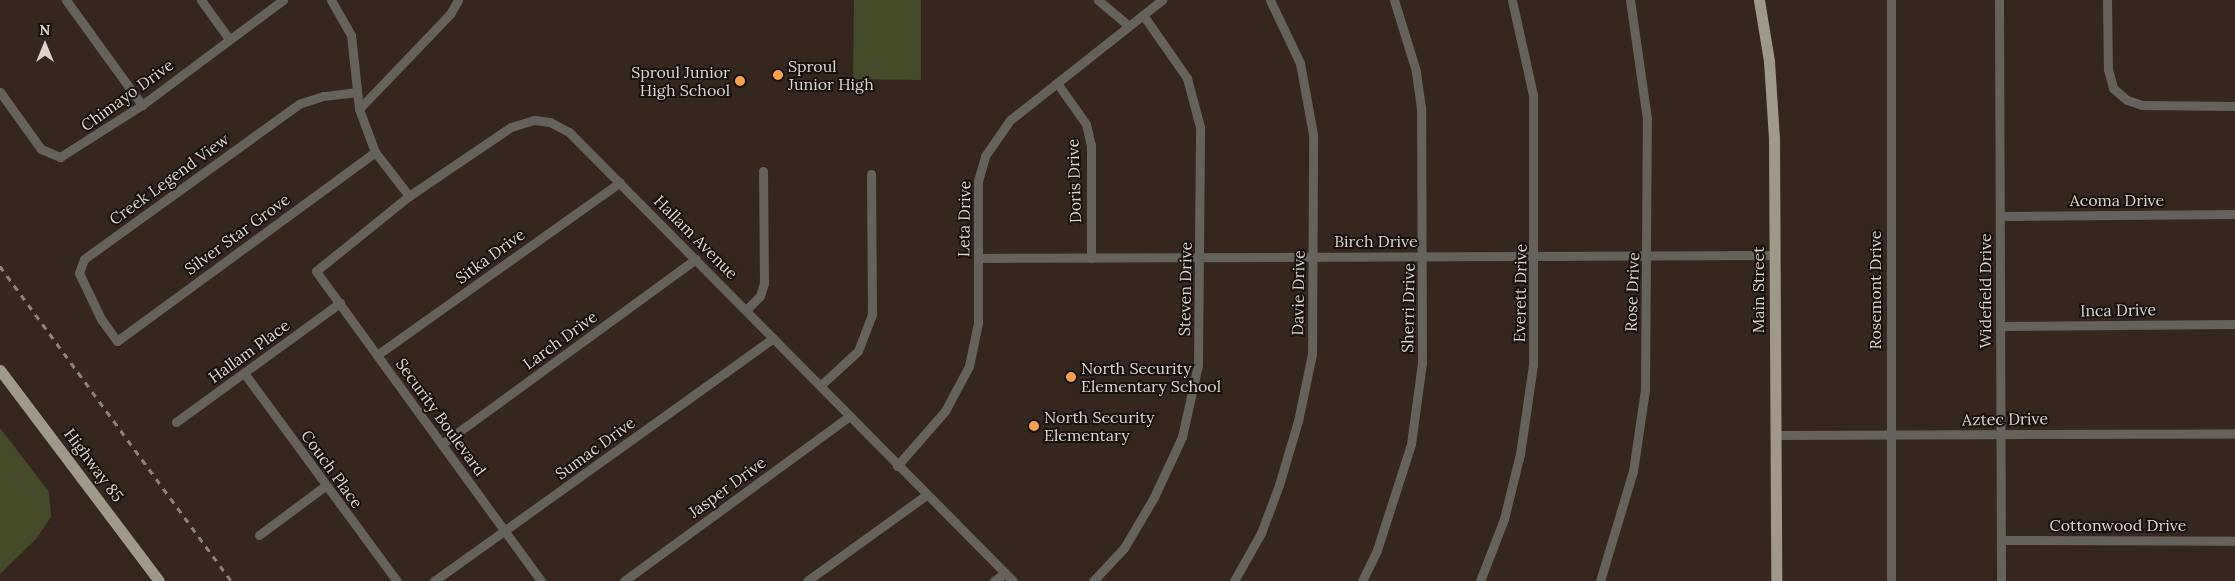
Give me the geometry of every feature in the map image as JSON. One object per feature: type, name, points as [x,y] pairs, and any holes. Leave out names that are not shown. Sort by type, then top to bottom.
[{"type":"main road","name":"Main Street","points":[[1759,0],[1773,115],[1776,581]]},
{"type":"main road","name":"Highway 85","points":[[0,370],[159,581]]},
{"type":"street","points":[[66,0],[142,105]]},
{"type":"street","points":[[201,0],[229,39]]},
{"type":"street","name":"Chimayo Drive","points":[[0,92],[42,149],[60,157],[142,105],[284,0]]},
{"type":"street","points":[[331,0],[351,35],[359,109],[375,152],[409,196]]},
{"type":"street","points":[[359,109],[450,14],[458,0]]},
{"type":"street","points":[[1098,0],[1129,26]]},
{"type":"street","name":"Leta Drive","points":[[897,466],[945,411],[969,366],[978,323],[978,181],[985,156],[1010,120],[1162,0]]},
{"type":"street","name":"Davie Drive","points":[[1234,581],[1261,533],[1298,421],[1312,354],[1313,134],[1300,63],[1270,0]]},
{"type":"street","name":"Sherri Drive","points":[[1362,581],[1377,550],[1411,444],[1422,363],[1424,256],[1421,108],[1416,71],[1394,0]]},
{"type":"street","name":"Everett Drive","points":[[1480,581],[1504,519],[1520,454],[1533,365],[1536,255],[1533,95],[1512,0]]},
{"type":"street","name":"Rose Drive","points":[[1600,581],[1633,471],[1644,390],[1649,254],[1647,119],[1630,0]]},
{"type":"street","name":"Rosemont Drive","points":[[1891,0],[1890,436],[1892,581]]},
{"type":"street","name":"Widefield Drive","points":[[1999,0],[2001,581]]},
{"type":"street","points":[[2107,0],[2108,70],[2113,88],[2127,100],[2142,105],[2235,106]]},
{"type":"street","name":"Steven Drive","points":[[1093,581],[1124,548],[1154,497],[1182,438],[1198,365],[1202,256],[1200,127],[1195,101],[1177,60],[1143,15]]},
{"type":"street","name":"Doris Drive","points":[[1056,83],[1086,124],[1091,145],[1091,258]]},
{"type":"street","name":"Creek Legend View","points":[[117,341],[101,319],[79,273],[84,259],[299,104],[323,96],[357,92]]},
{"type":"street","name":"Hallam Avenue","points":[[316,270],[409,196],[511,127],[534,120],[550,122],[569,132],[620,182],[821,385],[848,417],[925,496],[1013,581]]},
{"type":"street","name":"Silver Star Grove","points":[[117,341],[375,152]]},
{"type":"street","points":[[747,309],[760,296],[764,283],[763,171]]},
{"type":"street","points":[[821,385],[858,351],[872,314],[871,174]]},
{"type":"street","name":"Sitka Drive","points":[[377,355],[620,182]]},
{"type":"street","name":"Acoma Drive","points":[[2000,216],[2235,214]]},
{"type":"street","name":"Birch Drive","points":[[978,258],[1774,255]]},
{"type":"street","name":"Larch Drive","points":[[442,444],[696,259]]},
{"type":"street","name":"Security Boulevard","points":[[316,270],[541,581]]},
{"type":"street","name":"Hallam Place","points":[[176,422],[340,303]]},
{"type":"street","name":"Inca Drive","points":[[2001,326],[2235,324]]},
{"type":"street","name":"Sumac Drive","points":[[434,581],[505,532],[773,338]]},
{"type":"street","name":"Couch Place","points":[[244,373],[325,486],[397,581]]},
{"type":"street","name":"Jasper Drive","points":[[624,581],[848,417]]},
{"type":"street","name":"Aztec Drive","points":[[1776,435],[2235,433]]},
{"type":"street","points":[[259,535],[325,486]]},
{"type":"street","points":[[807,581],[925,496]]},
{"type":"street","name":"Cottonwood Drive","points":[[2001,540],[2235,541]]},
{"type":"street","points":[[994,581],[1005,573]]},
{"type":"green space","points":[[854,0],[921,0],[921,80],[853,79]]},
{"type":"green space","points":[[0,428],[49,492],[51,517],[36,539],[0,574]]},
{"type":"railway","points":[[0,266],[231,581]]},
{"type":"place","name":"Sproul Junior High","points":[[778,75]]},
{"type":"place","name":"Sproul Junior High School","points":[[740,81]]},
{"type":"place","name":"North Security Elementary School","points":[[1071,377]]},
{"type":"place","name":"North Security Elementary","points":[[1034,426]]}]
